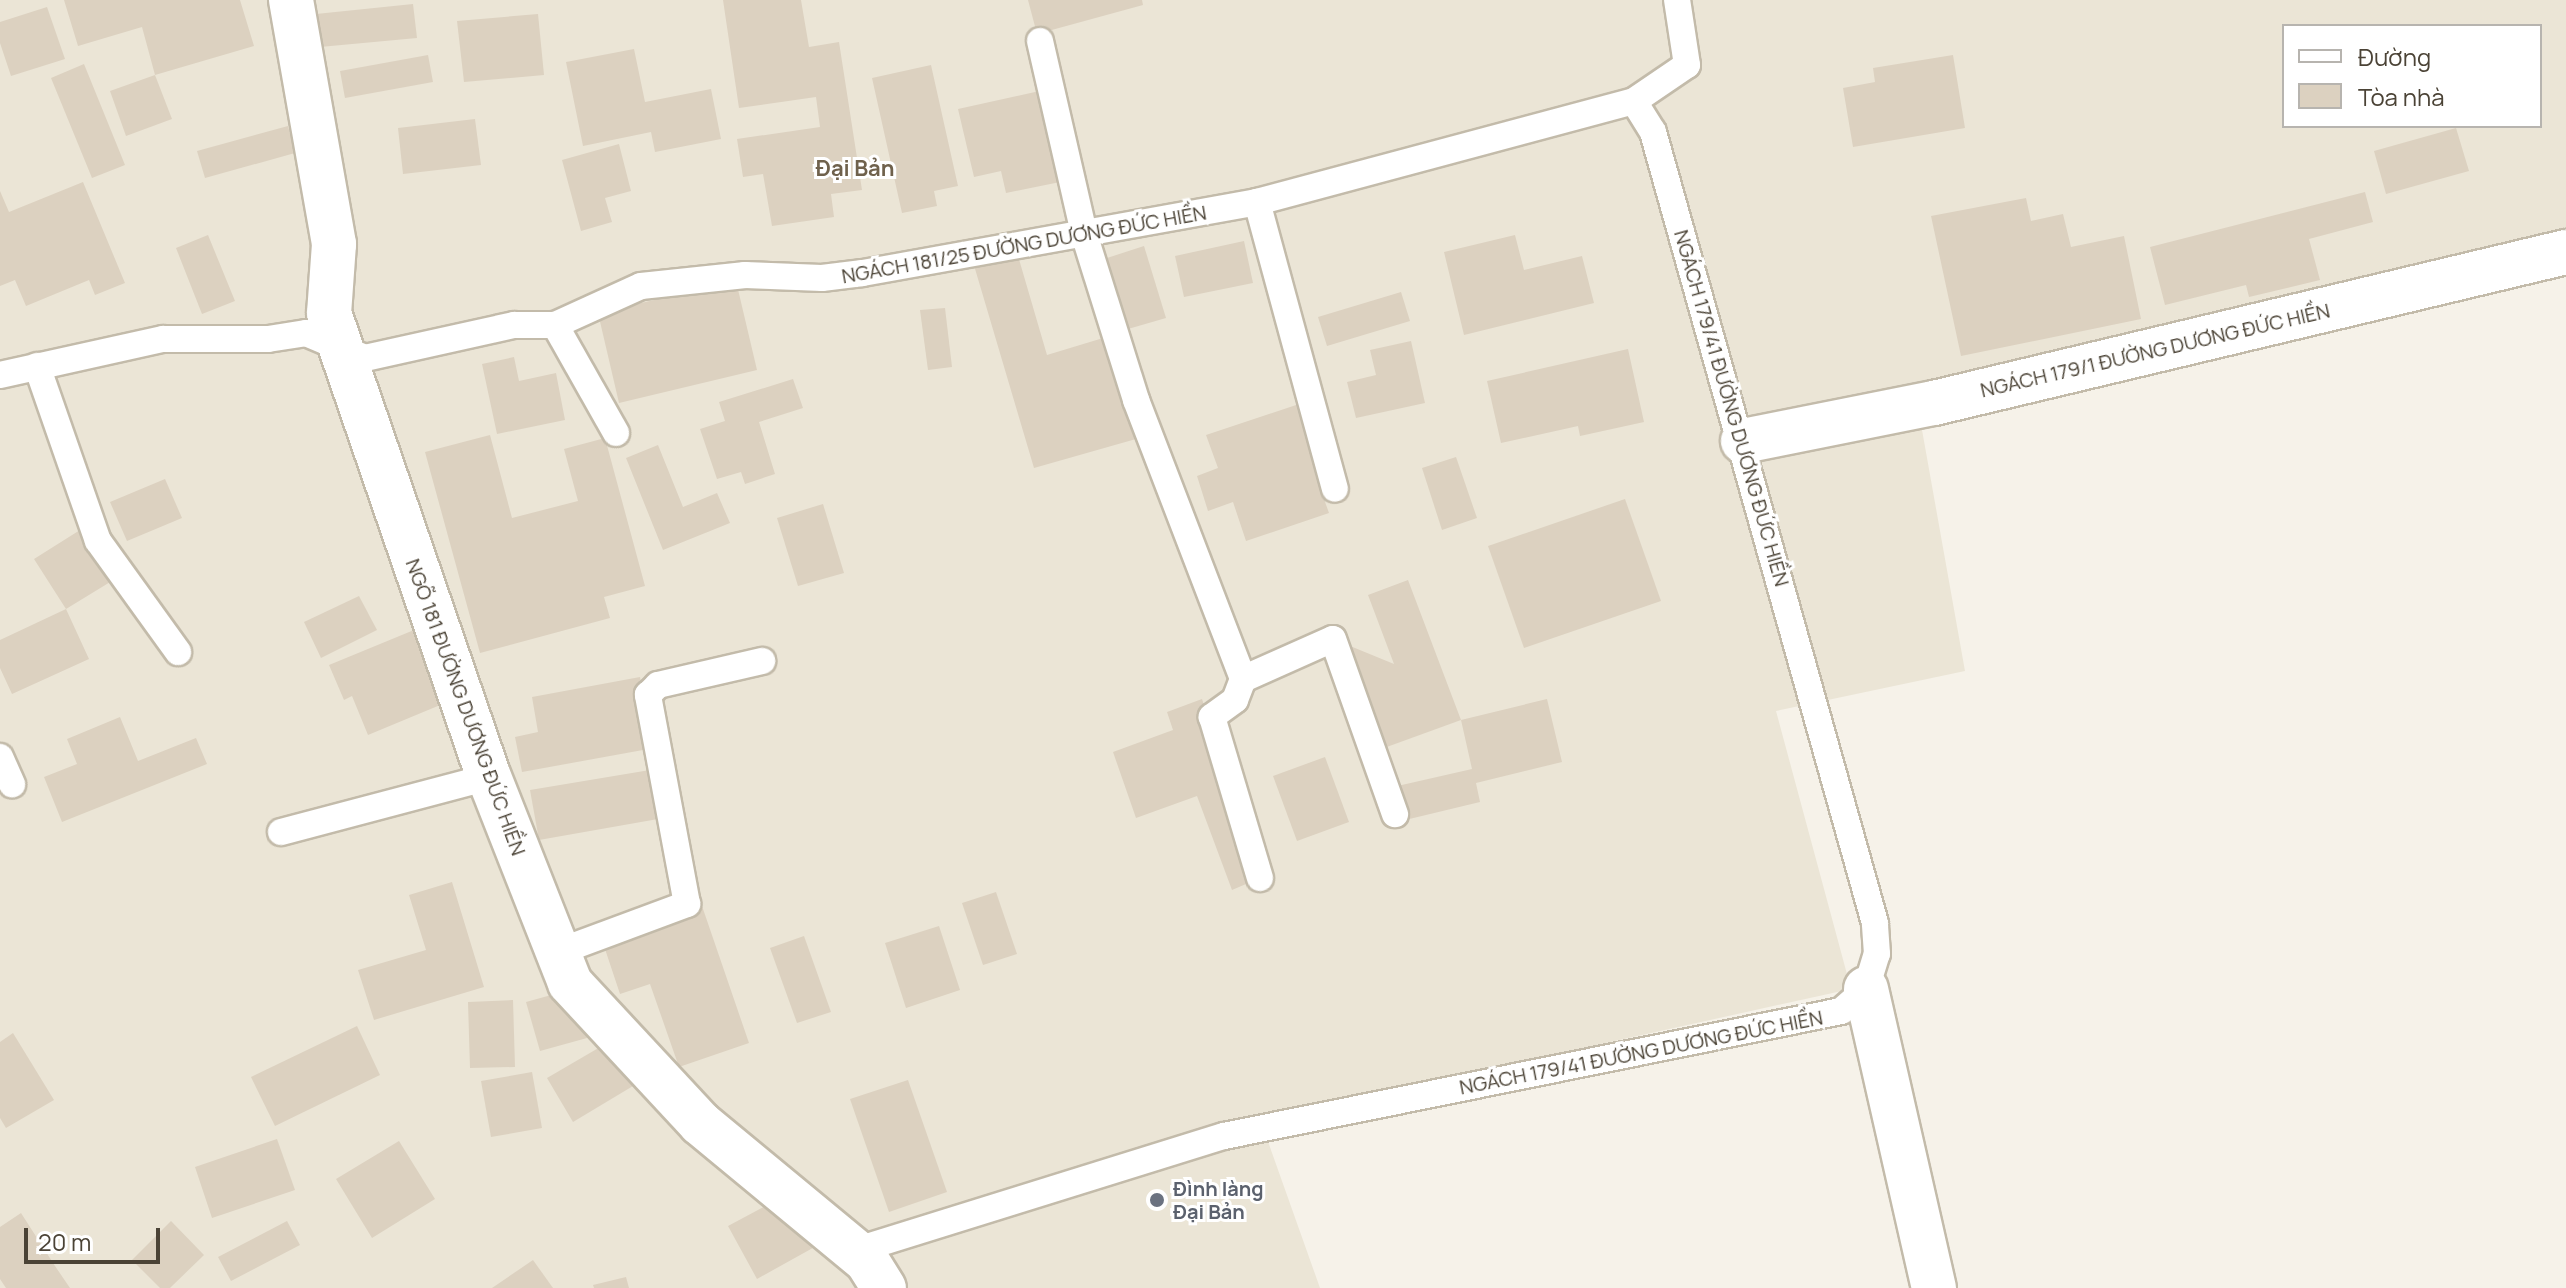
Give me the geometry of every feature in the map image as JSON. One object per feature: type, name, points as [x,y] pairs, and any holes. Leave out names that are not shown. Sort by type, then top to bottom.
[{"type":"street","name":"NGÕ 181 ĐƯỜNG DƯƠNG ĐỨC HIỀN","points":[[291,0],[334,244],[329,313],[353,353],[489,777],[570,983],[700,1123],[854,1251],[884,1288]]},
{"type":"street","name":"NGÁCH 179/1 ĐƯỜNG DƯƠNG ĐỨC HIỀN","points":[[1743,441],[1934,403],[2566,252]]},
{"type":"street","points":[[1866,989],[1934,1288]]},
{"type":"lane","points":[[1634,101],[1687,65],[1677,0]]},
{"type":"lane","points":[[1040,41],[1085,237],[1136,400],[1243,679],[1235,700],[1212,717],[1260,878]]},
{"type":"lane","name":"NGÁCH 181/25 ĐƯỜNG DƯƠNG ĐỨC HIỀN","points":[[353,353],[514,325],[555,325],[641,286],[775,273],[850,275],[1085,237],[1257,202],[1634,101]]},
{"type":"lane","name":"NGÁCH 179/41 ĐƯỜNG DƯƠNG ĐỨC HIỀN","points":[[854,1251],[1224,1136],[1841,1011],[1866,989],[1877,954],[1875,923],[1743,441],[1653,132],[1634,101]]},
{"type":"lane","points":[[1257,202],[1335,489]]},
{"type":"lane","points":[[555,325],[616,433]]},
{"type":"lane","points":[[0,375],[163,339],[268,339],[306,333],[353,353]]},
{"type":"lane","points":[[37,366],[98,541],[178,652]]},
{"type":"lane","points":[[1243,679],[1333,639],[1395,814]]},
{"type":"lane","points":[[558,952],[687,904],[648,695],[658,685],[762,661]]},
{"type":"lane","points":[[0,757],[12,784]]},
{"type":"lane","points":[[281,832],[489,777]]},
{"type":"shaded area","points":[[0,0],[2566,0],[2566,256],[1914,385],[1965,671],[1776,711],[1851,989],[1260,1119],[1320,1288],[0,1288]]},
{"type":"building","points":[[64,0],[240,0],[254,46],[155,75],[142,27],[78,46]]},
{"type":"building","points":[[723,0],[801,0],[809,47],[839,42],[862,190],[831,194],[834,217],[772,226],[763,174],[743,177],[737,139],[820,127],[816,97],[739,108]]},
{"type":"building","points":[[1028,0],[1142,0],[1143,5],[1037,34]]},
{"type":"building","points":[[413,4],[417,38],[320,47],[316,14]]},
{"type":"building","points":[[47,7],[65,59],[11,76],[0,43],[0,22]]},
{"type":"building","points":[[538,14],[544,75],[464,82],[457,21]]},
{"type":"building","points":[[634,49],[645,102],[711,89],[721,139],[655,152],[651,132],[583,146],[566,62]]},
{"type":"building","points":[[428,55],[433,82],[345,98],[340,71]]},
{"type":"building","points":[[1953,55],[1965,128],[1853,147],[1843,88],[1875,82],[1873,68]]},
{"type":"building","points":[[84,64],[125,165],[92,178],[51,78]]},
{"type":"building","points":[[931,65],[958,186],[934,191],[937,206],[902,213],[872,78]]},
{"type":"building","points":[[155,75],[172,119],[126,136],[110,91]]},
{"type":"building","points":[[1044,90],[1065,181],[1006,193],[1001,171],[974,177],[958,109]]},
{"type":"building","points":[[475,119],[481,165],[403,174],[398,128]]},
{"type":"building","points":[[288,126],[295,153],[205,178],[197,151]]},
{"type":"building","points":[[2456,128],[2469,171],[2386,194],[2374,151]]},
{"type":"building","points":[[619,144],[631,191],[605,198],[612,222],[581,231],[562,160]]},
{"type":"building","points":[[83,182],[125,283],[95,295],[89,280],[26,306],[15,280],[0,286],[0,191],[9,212]]},
{"type":"building","points":[[2365,192],[2373,222],[2309,239],[2320,280],[2249,297],[2246,285],[2165,305],[2150,247]]},
{"type":"building","points":[[2026,198],[2031,221],[2063,214],[2071,247],[2124,236],[2141,319],[1961,356],[1931,216]]},
{"type":"building","points":[[208,235],[235,301],[202,314],[176,248]]},
{"type":"building","points":[[1515,235],[1524,270],[1582,256],[1594,303],[1464,335],[1444,252]]},
{"type":"building","points":[[1244,241],[1253,283],[1184,297],[1175,256]]},
{"type":"building","points":[[1144,246],[1166,318],[1128,329],[1107,258]]},
{"type":"building","points":[[1016,249],[1047,355],[1113,335],[1143,437],[1034,468],[973,262]]},
{"type":"building","points":[[736,281],[757,370],[619,403],[598,313]]},
{"type":"building","points":[[1401,292],[1410,321],[1327,346],[1318,317]]},
{"type":"building","points":[[945,308],[952,367],[928,370],[920,310]]},
{"type":"building","points":[[1411,341],[1425,403],[1356,418],[1347,382],[1376,375],[1370,350]]},
{"type":"building","points":[[1628,349],[1644,422],[1580,436],[1578,426],[1501,443],[1487,381]]},
{"type":"building","points":[[514,357],[519,381],[556,373],[565,420],[497,434],[482,364]]},
{"type":"building","points":[[793,379],[803,408],[759,422],[775,474],[745,484],[741,472],[717,479],[700,429],[725,421],[719,402]]},
{"type":"building","points":[[1311,400],[1334,468],[1315,474],[1329,513],[1246,541],[1233,502],[1208,511],[1197,476],[1218,468],[1206,435]]},
{"type":"building","points":[[490,435],[512,518],[578,501],[564,449],[605,438],[645,586],[604,597],[610,618],[480,653],[425,452]]},
{"type":"building","points":[[658,445],[683,507],[717,493],[730,523],[663,550],[626,458]]},
{"type":"building","points":[[1456,457],[1477,518],[1442,530],[1422,468]]},
{"type":"building","points":[[165,479],[182,518],[127,541],[110,502]]},
{"type":"building","points":[[1625,499],[1661,601],[1524,648],[1488,546]]},
{"type":"building","points":[[823,504],[844,573],[798,586],[777,518]]},
{"type":"building","points":[[88,525],[120,576],[66,609],[34,559]]},
{"type":"building","points":[[1408,580],[1461,720],[1384,748],[1333,639],[1394,664],[1368,595]]},
{"type":"building","points":[[359,596],[377,630],[321,658],[304,622]]},
{"type":"building","points":[[66,609],[89,659],[12,694],[0,668],[0,640]]},
{"type":"building","points":[[414,630],[445,703],[368,735],[352,696],[344,700],[329,665]]},
{"type":"building","points":[[640,677],[654,748],[522,772],[515,737],[538,732],[532,697]]},
{"type":"building","points":[[1202,699],[1260,878],[1232,890],[1197,796],[1136,818],[1113,752],[1173,730],[1167,712]]},
{"type":"building","points":[[1547,699],[1562,762],[1476,783],[1480,802],[1401,821],[1393,787],[1472,769],[1461,720]]},
{"type":"building","points":[[120,717],[138,761],[196,738],[207,764],[62,822],[44,777],[77,764],[67,739]]},
{"type":"building","points":[[1325,757],[1349,822],[1297,841],[1273,776]]},
{"type":"building","points":[[650,770],[658,819],[539,840],[530,790]]},
{"type":"building","points":[[452,882],[484,987],[374,1020],[358,970],[426,950],[409,895]]},
{"type":"building","points":[[996,892],[1017,954],[983,965],[962,903]]},
{"type":"building","points":[[702,906],[749,1043],[679,1067],[650,984],[620,994],[602,940]]},
{"type":"building","points":[[939,926],[960,990],[906,1008],[885,943]]},
{"type":"building","points":[[804,936],[831,1012],[797,1023],[770,948]]},
{"type":"building","points":[[573,989],[587,1038],[540,1051],[526,1002]]},
{"type":"building","points":[[513,1000],[515,1067],[470,1068],[468,1002]]},
{"type":"building","points":[[357,1026],[380,1075],[275,1126],[251,1077]]},
{"type":"building","points":[[13,1033],[54,1100],[6,1128],[0,1118],[0,1042]]},
{"type":"building","points":[[607,1043],[633,1086],[573,1122],[547,1078]]},
{"type":"building","points":[[532,1072],[542,1128],[491,1137],[481,1081]]},
{"type":"building","points":[[908,1080],[947,1192],[889,1212],[850,1099]]},
{"type":"building","points":[[277,1139],[295,1190],[212,1218],[195,1167]]},
{"type":"building","points":[[399,1141],[435,1199],[372,1238],[336,1179]]},
{"type":"building","points":[[775,1201],[787,1224],[804,1215],[820,1244],[757,1279],[728,1226]]},
{"type":"building","points":[[21,1213],[70,1288],[6,1288],[0,1279],[0,1227]]},
{"type":"building","points":[[171,1221],[204,1255],[170,1288],[160,1288],[132,1260]]},
{"type":"building","points":[[287,1221],[300,1245],[231,1281],[218,1257]]},
{"type":"building","points":[[533,1260],[553,1288],[492,1288]]},
{"type":"building","points":[[626,1277],[629,1288],[594,1288],[593,1285]]},
{"type":"place","name":"Đình làng Đại Bản","points":[[1157,1200]]},
{"type":"district","name":"Đại Bản","points":[[855,169]]}]
